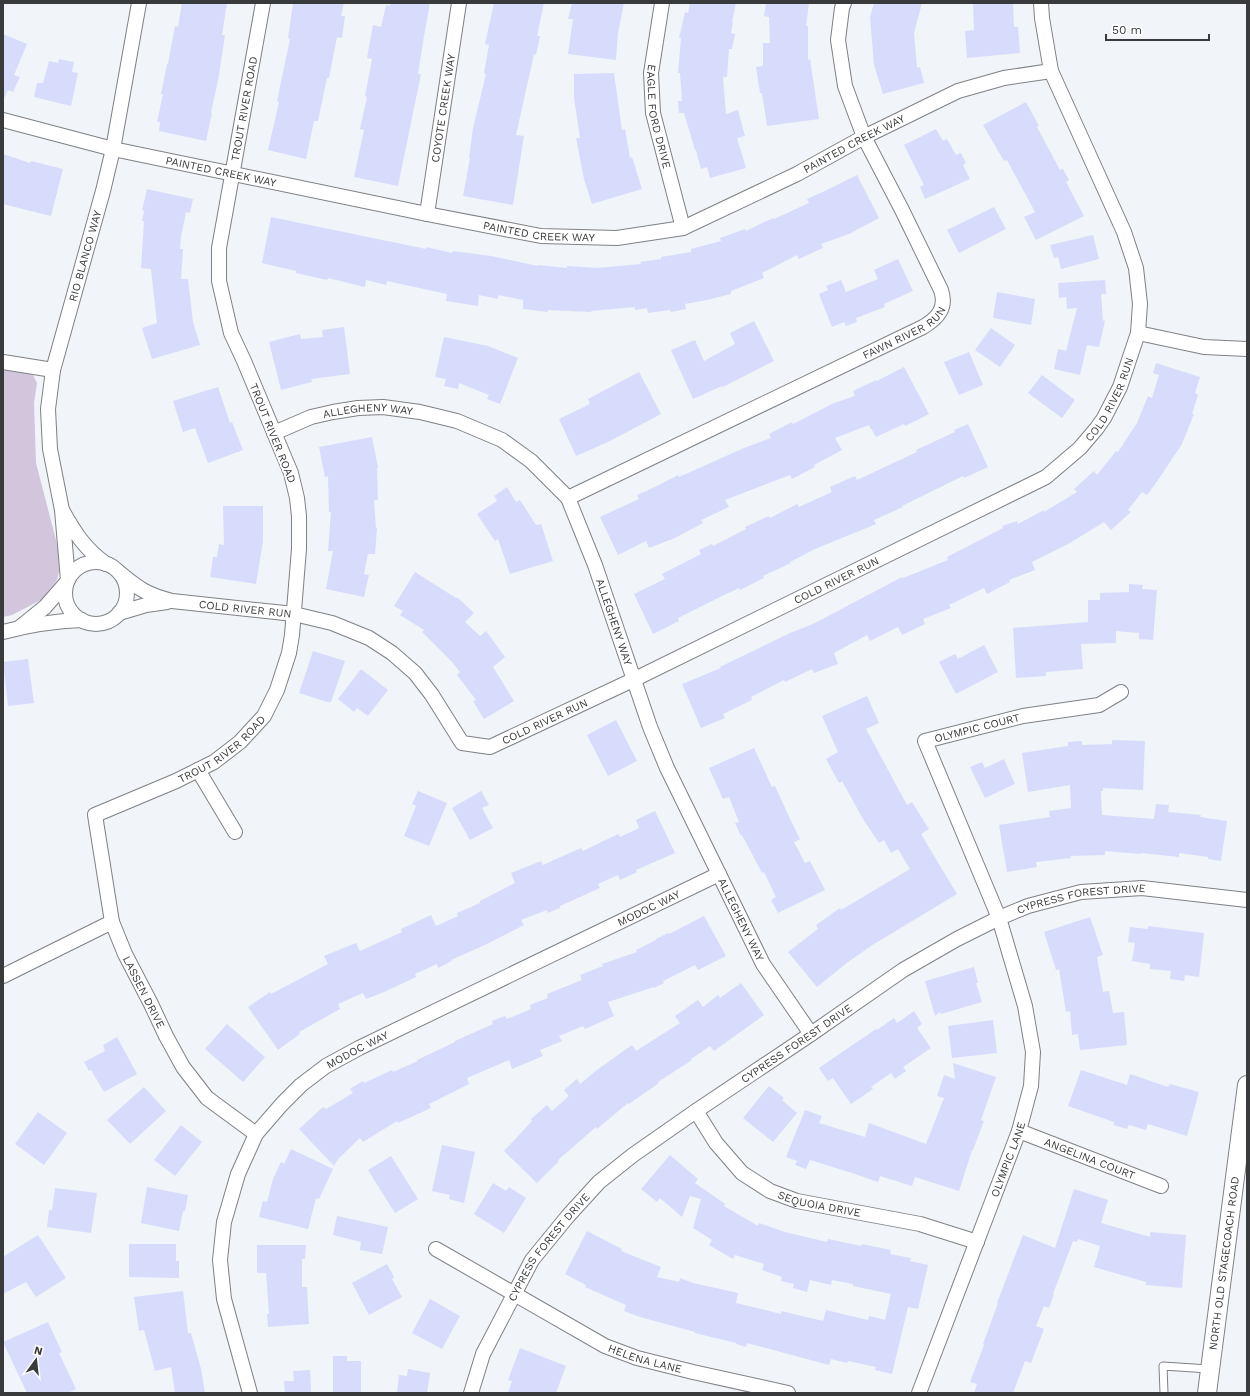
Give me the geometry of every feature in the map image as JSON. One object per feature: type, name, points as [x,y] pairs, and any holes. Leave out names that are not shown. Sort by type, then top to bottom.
[{"type":"street","name":"RIO BLANCO WAY","points":[[67,582],[62,510],[50,449],[48,409],[53,370],[103,191],[139,3]]},
{"type":"street","name":"TROUT RIVER ROAD","points":[[95,815],[176,781],[214,762],[240,742],[264,716],[277,690],[289,653],[294,614],[300,516],[291,473],[231,333],[219,281],[219,248],[263,3]]},
{"type":"street","name":"COYOTE CREEK WAY","points":[[427,214],[459,3]]},
{"type":"street","name":"EAGLE FORD DRIVE","points":[[662,3],[651,73],[653,113],[683,228]]},
{"type":"street","name":"FAWN RIVER RUN","points":[[568,498],[916,330],[931,322],[940,312],[943,301],[941,290],[864,137],[845,86],[838,40],[844,3]]},
{"type":"street","name":"COLD RIVER RUN","points":[[121,574],[148,594],[172,601],[294,614],[332,623],[369,638],[392,653],[415,673],[432,695],[462,744],[490,747],[635,679],[1046,477],[1080,448],[1104,418],[1120,387],[1138,333],[1140,304],[1136,268],[1124,232],[1051,71],[1041,3]]},
{"type":"street","name":"PAINTED CREEK WAY","points":[[3,120],[24,127],[112,149],[541,236],[617,238],[683,228],[797,174],[864,137],[958,92],[1004,78],[1051,71]]},
{"type":"street","points":[[1138,333],[1204,347],[1247,349]]},
{"type":"street","points":[[3,362],[53,370]]},
{"type":"street","name":"ALLEGHENY WAY","points":[[274,433],[311,417],[358,408],[384,407],[420,412],[457,421],[502,440],[531,462],[568,498],[595,565],[635,679],[650,727],[667,768],[763,964],[811,1034]]},
{"type":"street","name":"RIO BLANCO WAY","points":[[62,510],[74,532],[93,554],[107,564]]},
{"type":"street","points":[[19,628],[45,607],[67,582],[74,571],[86,563],[93,562],[107,564],[121,574],[126,585],[126,600],[119,613],[106,622],[91,623],[82,620],[72,612],[65,598],[67,582]]},
{"type":"street","name":"COLD RIVER RUN","points":[[119,613],[146,605],[172,601]]},
{"type":"street","points":[[3,632],[51,622],[82,620]]},
{"type":"street","name":"OLYMPIC COURT","points":[[999,918],[925,741],[1023,716],[1099,705],[1121,692]]},
{"type":"street","points":[[198,770],[235,832]]},
{"type":"street","name":"LASSEN DRIVE","points":[[95,815],[112,922],[125,954],[166,1036],[183,1067],[207,1098],[256,1134]]},
{"type":"street","name":"MODOC WAY","points":[[250,1393],[224,1299],[220,1260],[224,1222],[238,1174],[256,1134],[282,1104],[301,1085],[326,1066],[359,1048],[719,874]]},
{"type":"street","name":"CYPRESS FOREST DRIVE","points":[[471,1393],[483,1354],[532,1260],[568,1216],[599,1182],[633,1155],[696,1111],[903,970],[957,939],[999,918],[1028,906],[1081,892],[1142,888],[1247,900]]},
{"type":"street","name":"OLYMPIC LANE","points":[[919,1393],[1019,1131],[1031,1086],[1033,1052],[1025,1006],[999,918]]},
{"type":"street","points":[[3,976],[112,922]]},
{"type":"street","name":"NORTH OLD STAGECOACH ROAD","points":[[1206,1393],[1247,1085]]},
{"type":"street","name":"SEQUOIA DRIVE","points":[[696,1111],[716,1143],[742,1173],[770,1191],[797,1201],[920,1224],[976,1242]]},
{"type":"street","name":"ANGELINA COURT","points":[[1019,1131],[1162,1186]]},
{"type":"street","name":"HELENA LANE","points":[[436,1250],[605,1346],[637,1358],[788,1393]]},
{"type":"lane","points":[[1164,1393],[1163,1366],[1210,1369]]},
{"type":"shaded area","points":[[3,369],[33,375],[37,383],[34,403],[36,463],[61,564],[57,580],[43,599],[12,615],[3,617]]},
{"type":"building","points":[[182,3],[227,3],[222,35],[225,35],[219,75],[206,141],[159,131],[160,122],[157,122],[167,64],[175,26],[178,27]]},
{"type":"building","points":[[293,3],[344,3],[341,16],[345,16],[342,38],[337,37],[329,78],[327,78],[318,121],[314,121],[306,159],[268,150],[279,102],[277,101],[290,39],[288,38]]},
{"type":"building","points":[[390,3],[430,3],[418,74],[421,74],[398,186],[354,177],[364,130],[360,129],[367,97],[365,96],[372,59],[367,58],[373,25],[381,27],[386,5],[390,6]]},
{"type":"building","points":[[494,3],[544,3],[537,36],[540,36],[536,55],[534,54],[516,135],[524,136],[513,205],[463,196],[470,158],[473,128],[486,74],[484,73],[489,45],[485,44]]},
{"type":"building","points":[[572,3],[624,3],[618,33],[616,60],[568,54],[573,19],[568,19]]},
{"type":"building","points":[[690,3],[736,3],[731,33],[735,34],[732,49],[729,49],[727,77],[723,77],[726,114],[738,110],[745,136],[737,138],[746,168],[710,178],[707,167],[701,169],[684,113],[679,113],[678,101],[682,101],[680,73],[678,73],[681,38],[679,38],[685,12],[688,13]]},
{"type":"building","points":[[766,3],[809,3],[806,26],[808,26],[808,60],[810,59],[819,119],[767,126],[756,67],[763,66],[763,43],[770,43],[769,17],[764,16]]},
{"type":"building","points":[[874,3],[922,3],[914,33],[917,68],[920,67],[924,83],[883,94],[874,65],[870,17]]},
{"type":"building","points":[[973,3],[1013,3],[1014,27],[1018,27],[1020,53],[967,58],[965,31],[974,30]]},
{"type":"building","points":[[3,34],[27,44],[14,75],[20,77],[13,92],[8,90],[3,101]]},
{"type":"building","points":[[59,59],[74,62],[72,72],[78,73],[71,106],[34,97],[37,83],[43,83],[49,61],[58,63]]},
{"type":"building","points":[[614,73],[622,130],[625,129],[630,158],[632,157],[642,189],[592,204],[584,179],[576,138],[580,138],[574,98],[574,74]]},
{"type":"building","points":[[1026,102],[1039,126],[1037,127],[1060,170],[1063,169],[1069,180],[1066,182],[1084,216],[1036,240],[1024,217],[1035,212],[1007,160],[1004,161],[983,125]]},
{"type":"building","points":[[936,129],[943,141],[947,139],[956,155],[961,153],[966,163],[963,165],[970,179],[925,199],[920,187],[924,185],[904,145]]},
{"type":"building","points":[[3,154],[30,163],[31,161],[63,169],[51,216],[3,204]]},
{"type":"building","points":[[857,175],[879,218],[849,234],[821,244],[823,248],[799,259],[797,255],[762,273],[764,278],[731,291],[731,294],[685,304],[686,309],[671,312],[670,310],[648,313],[647,308],[635,310],[635,307],[591,312],[548,310],[548,312],[523,309],[523,300],[498,295],[498,299],[479,295],[478,306],[446,301],[447,294],[387,281],[386,285],[366,280],[365,287],[328,278],[327,280],[296,273],[296,271],[262,263],[271,217],[426,249],[426,247],[452,253],[453,251],[491,256],[538,266],[597,268],[641,264],[640,262],[691,252],[691,249],[721,241],[720,238],[745,229],[746,231],[809,203],[807,199]]},
{"type":"building","points":[[147,189],[193,199],[190,213],[186,212],[181,237],[180,249],[183,249],[181,279],[188,279],[193,322],[200,345],[152,359],[142,328],[157,323],[151,269],[141,268],[144,221],[142,221],[144,211],[142,210]]},
{"type":"building","points":[[994,207],[1006,229],[959,253],[947,230]]},
{"type":"building","points":[[1093,235],[1099,259],[1061,269],[1058,257],[1054,258],[1050,245]]},
{"type":"building","points":[[898,259],[913,291],[884,304],[885,307],[856,318],[857,322],[846,326],[844,322],[832,327],[819,294],[828,290],[826,286],[841,280],[846,292],[878,279],[874,270]]},
{"type":"building","points":[[1105,280],[1106,294],[1101,294],[1103,320],[1105,321],[1099,347],[1087,345],[1080,375],[1054,369],[1058,349],[1066,351],[1077,308],[1067,309],[1066,297],[1059,298],[1058,283]]},
{"type":"building","points":[[997,292],[1035,299],[1031,325],[993,318]]},
{"type":"building","points":[[754,321],[774,361],[723,387],[722,386],[693,399],[671,350],[695,340],[704,361],[735,344],[730,333]]},
{"type":"building","points":[[344,327],[350,374],[311,379],[312,382],[281,390],[269,342],[300,334],[301,339],[323,337],[322,330]]},
{"type":"building","points":[[991,328],[1015,345],[1000,367],[975,350]]},
{"type":"building","points":[[444,337],[488,346],[518,358],[500,404],[487,399],[489,395],[459,383],[458,389],[444,386],[446,379],[435,377]]},
{"type":"building","points":[[969,352],[983,385],[959,395],[944,362]]},
{"type":"building","points":[[1156,363],[1200,377],[1195,393],[1198,395],[1192,414],[1194,414],[1182,444],[1156,483],[1147,495],[1142,492],[1128,510],[1131,512],[1111,530],[1104,522],[1070,543],[1032,562],[1035,570],[1009,580],[1010,582],[987,594],[984,588],[949,605],[951,608],[923,619],[925,624],[902,635],[898,627],[870,641],[867,635],[834,653],[838,664],[814,673],[812,669],[785,682],[784,680],[751,697],[752,700],[723,714],[725,718],[701,728],[682,684],[721,668],[720,667],[790,633],[813,624],[902,577],[903,578],[948,560],[947,557],[1003,528],[1002,526],[1017,521],[1018,524],[1044,510],[1044,512],[1077,492],[1074,489],[1094,471],[1097,475],[1116,451],[1118,452],[1137,423],[1148,396],[1152,398],[1159,375],[1153,373]]},
{"type":"building","points":[[904,367],[929,414],[905,426],[904,424],[876,437],[869,425],[835,438],[842,450],[814,465],[815,467],[792,479],[790,475],[725,500],[729,507],[701,520],[703,523],[675,538],[649,548],[646,541],[618,555],[600,517],[639,499],[637,495],[678,475],[679,477],[744,448],[771,438],[769,434],[792,422],[793,424],[834,403],[855,396],[853,391]]},
{"type":"building","points":[[639,372],[661,414],[610,441],[576,456],[559,419],[590,404],[588,399]]},
{"type":"building","points":[[1042,375],[1075,400],[1062,418],[1028,393]]},
{"type":"building","points":[[218,387],[230,423],[232,422],[243,450],[208,463],[195,428],[183,432],[173,401]]},
{"type":"building","points":[[968,424],[988,467],[964,478],[963,476],[874,520],[876,524],[815,549],[790,562],[791,563],[763,576],[764,578],[740,590],[739,588],[678,618],[679,621],[653,634],[634,594],[665,579],[662,574],[701,554],[699,550],[712,544],[713,546],[746,529],[745,527],[769,516],[770,518],[797,504],[799,507],[832,492],[830,487],[855,476],[857,480],[917,452],[916,450],[955,432],[954,430]]},
{"type":"building","points":[[372,437],[378,467],[378,500],[374,500],[377,528],[375,554],[368,554],[364,574],[369,575],[364,597],[326,589],[333,551],[328,551],[331,512],[329,512],[328,476],[325,477],[319,447]]},
{"type":"building","points":[[507,487],[516,502],[520,500],[536,525],[541,524],[553,561],[510,574],[498,539],[495,541],[477,514],[497,501],[494,496]]},
{"type":"building","points":[[223,506],[263,506],[263,541],[256,584],[210,577],[213,557],[217,557],[219,544],[224,545]]},
{"type":"building","points":[[415,572],[456,598],[457,597],[474,613],[465,622],[480,636],[486,631],[505,657],[493,667],[514,701],[484,719],[473,701],[476,700],[457,675],[460,672],[452,662],[422,632],[424,630],[400,615],[403,611],[394,606]]},
{"type":"building","points":[[1129,584],[1143,585],[1142,589],[1157,590],[1153,640],[1139,639],[1139,633],[1116,631],[1116,643],[1081,644],[1083,669],[1046,672],[1046,676],[1016,678],[1013,628],[1088,622],[1088,600],[1100,600],[1100,593],[1129,592]]},
{"type":"building","points":[[984,645],[998,672],[956,694],[939,662],[955,654],[958,659]]},
{"type":"building","points":[[313,651],[345,661],[331,702],[299,693]]},
{"type":"building","points":[[28,659],[34,703],[8,706],[3,662]]},
{"type":"building","points":[[361,669],[388,690],[368,716],[357,708],[354,712],[338,699]]},
{"type":"building","points":[[867,696],[879,723],[866,729],[907,805],[912,802],[929,829],[921,834],[957,894],[874,944],[848,962],[817,987],[788,952],[818,929],[816,925],[840,908],[841,910],[910,869],[898,849],[891,853],[884,840],[879,843],[863,819],[842,781],[839,783],[826,759],[838,752],[822,716]]},
{"type":"building","points":[[616,720],[637,761],[608,776],[587,735]]},
{"type":"building","points":[[1112,740],[1145,741],[1143,790],[1103,788],[1103,791],[1101,791],[1102,815],[1154,819],[1156,804],[1169,805],[1168,812],[1201,815],[1200,817],[1227,821],[1221,861],[1208,859],[1208,857],[1179,853],[1179,857],[1105,851],[1105,855],[1070,856],[1071,858],[1036,862],[1037,867],[1007,872],[999,825],[1050,817],[1049,811],[1071,808],[1070,785],[1028,792],[1022,753],[1068,746],[1068,742],[1082,741],[1082,745],[1112,744]]},
{"type":"building","points":[[754,748],[772,787],[775,786],[800,839],[794,842],[805,863],[810,861],[825,890],[778,913],[771,900],[776,897],[764,872],[762,873],[735,823],[739,822],[729,797],[723,799],[709,768]]},
{"type":"building","points":[[1004,759],[1015,784],[985,798],[970,767],[982,762],[985,768]]},
{"type":"building","points":[[418,791],[447,803],[429,846],[404,836],[416,806],[412,804]]},
{"type":"building","points":[[481,791],[489,805],[482,808],[493,828],[470,840],[452,808]]},
{"type":"building","points":[[655,811],[675,853],[636,870],[637,872],[620,880],[618,875],[598,884],[600,888],[560,906],[560,908],[548,913],[547,910],[521,920],[524,925],[451,960],[452,961],[438,968],[437,964],[415,974],[416,977],[366,999],[363,993],[338,1004],[340,1009],[299,1032],[300,1034],[278,1050],[248,1007],[270,992],[271,994],[328,964],[324,956],[356,943],[360,951],[402,932],[401,929],[431,915],[436,926],[458,916],[457,913],[480,903],[480,901],[515,883],[511,873],[541,861],[543,865],[581,848],[583,851],[618,834],[620,837],[639,828],[636,820]]},
{"type":"building","points":[[704,916],[726,956],[698,970],[695,965],[663,981],[664,983],[654,988],[608,1002],[614,1016],[585,1029],[583,1026],[559,1036],[562,1041],[540,1050],[543,1056],[512,1069],[509,1060],[467,1078],[469,1084],[429,1104],[431,1108],[398,1123],[397,1121],[363,1142],[360,1138],[338,1159],[334,1166],[299,1129],[323,1107],[326,1109],[353,1093],[350,1089],[363,1081],[364,1083],[392,1070],[393,1072],[418,1061],[417,1060],[455,1041],[493,1024],[492,1021],[505,1016],[507,1019],[531,1009],[530,1005],[548,998],[547,994],[582,980],[580,975],[603,966],[602,964],[637,952],[636,950],[656,939]]},
{"type":"building","points":[[1090,917],[1103,955],[1097,957],[1103,992],[1109,991],[1113,1013],[1124,1012],[1127,1045],[1080,1050],[1078,1034],[1072,1035],[1070,1011],[1066,1012],[1059,969],[1056,970],[1044,932]]},
{"type":"building","points":[[1148,926],[1204,933],[1199,977],[1185,975],[1184,981],[1170,979],[1171,971],[1150,969],[1150,964],[1132,961],[1135,943],[1128,942],[1130,927],[1148,929]]},
{"type":"building","points":[[974,967],[978,983],[976,983],[982,1002],[941,1014],[940,1012],[935,1016],[925,981]]},
{"type":"building","points":[[741,983],[764,1015],[714,1051],[710,1046],[629,1104],[628,1103],[597,1129],[596,1127],[558,1160],[559,1161],[537,1183],[504,1151],[532,1121],[531,1119],[547,1105],[552,1111],[569,1096],[564,1090],[577,1079],[580,1084],[632,1045],[636,1051],[680,1023],[675,1016],[698,1000],[703,1007],[718,995],[720,998]]},
{"type":"building","points":[[914,1011],[922,1024],[917,1028],[931,1048],[903,1067],[906,1071],[895,1079],[891,1073],[871,1087],[873,1089],[851,1104],[833,1078],[828,1081],[819,1068],[894,1018],[897,1023]]},
{"type":"building","points":[[993,1020],[997,1053],[952,1058],[948,1026]]},
{"type":"building","points":[[227,1024],[265,1057],[243,1082],[205,1049]]},
{"type":"building","points":[[117,1037],[137,1074],[104,1092],[91,1070],[89,1071],[84,1062],[105,1051],[103,1045]]},
{"type":"building","points":[[953,1063],[996,1077],[981,1120],[984,1121],[972,1150],[959,1191],[915,1177],[912,1186],[880,1176],[878,1182],[810,1160],[806,1169],[795,1165],[797,1161],[786,1157],[805,1110],[822,1116],[819,1123],[865,1137],[869,1123],[926,1144],[944,1098],[937,1096],[944,1075],[955,1079]]},
{"type":"building","points":[[1081,1070],[1127,1085],[1130,1074],[1168,1087],[1170,1084],[1199,1092],[1187,1136],[1148,1124],[1146,1130],[1129,1125],[1127,1129],[1114,1125],[1114,1122],[1068,1106]]},
{"type":"building","points":[[769,1086],[784,1098],[782,1100],[797,1113],[773,1142],[743,1118]]},
{"type":"building","points":[[144,1087],[166,1111],[130,1144],[107,1120]]},
{"type":"building","points":[[38,1112],[67,1133],[44,1165],[15,1144]]},
{"type":"building","points":[[181,1125],[202,1142],[175,1176],[154,1160]]},
{"type":"building","points":[[442,1145],[475,1152],[464,1203],[449,1199],[450,1195],[432,1191]]},
{"type":"building","points":[[291,1149],[333,1169],[319,1199],[316,1198],[308,1229],[259,1217],[263,1201],[267,1202],[273,1179],[281,1162],[284,1164]]},
{"type":"building","points":[[670,1155],[698,1179],[695,1183],[725,1204],[724,1206],[758,1226],[759,1223],[785,1232],[827,1242],[828,1239],[861,1246],[862,1244],[891,1250],[890,1254],[911,1258],[910,1261],[928,1265],[918,1309],[908,1307],[892,1374],[875,1370],[876,1367],[848,1361],[847,1363],[831,1359],[829,1365],[747,1343],[746,1347],[640,1317],[624,1311],[626,1305],[585,1287],[586,1285],[565,1274],[587,1231],[622,1249],[621,1251],[661,1267],[657,1277],[679,1282],[680,1278],[693,1283],[738,1293],[736,1303],[781,1314],[781,1311],[823,1321],[826,1310],[868,1320],[869,1316],[885,1320],[891,1294],[832,1280],[831,1285],[810,1280],[807,1292],[793,1288],[794,1284],[781,1281],[782,1277],[762,1270],[764,1264],[735,1255],[733,1259],[709,1245],[712,1240],[693,1228],[701,1199],[690,1196],[682,1217],[660,1198],[657,1202],[641,1189]]},
{"type":"building","points":[[391,1156],[418,1199],[395,1213],[368,1170]]},
{"type":"building","points":[[493,1183],[506,1191],[509,1187],[526,1198],[504,1233],[474,1214]]},
{"type":"building","points":[[147,1187],[188,1195],[179,1231],[141,1223]]},
{"type":"building","points":[[55,1188],[97,1193],[91,1233],[47,1227],[49,1210],[52,1210]]},
{"type":"building","points":[[1074,1189],[1108,1200],[1101,1223],[1150,1237],[1150,1232],[1186,1235],[1182,1288],[1146,1285],[1146,1282],[1094,1267],[1100,1246],[1078,1239],[1077,1242],[1073,1241],[1049,1308],[1044,1306],[1036,1326],[1044,1329],[1031,1363],[1025,1361],[1013,1393],[974,1393],[977,1384],[970,1382],[984,1345],[983,1344],[997,1303],[1023,1235],[1055,1248]]},
{"type":"building","points":[[337,1216],[388,1227],[382,1254],[360,1250],[361,1242],[333,1235]]},
{"type":"building","points":[[38,1235],[66,1278],[36,1297],[26,1282],[3,1294],[3,1257]]},
{"type":"building","points":[[129,1244],[176,1244],[176,1261],[179,1261],[179,1278],[129,1277]]},
{"type":"building","points":[[257,1245],[306,1245],[305,1259],[302,1259],[302,1287],[307,1287],[309,1324],[268,1327],[267,1314],[269,1314],[266,1273],[257,1273]]},
{"type":"building","points":[[387,1264],[394,1277],[392,1279],[402,1297],[369,1315],[352,1283]]},
{"type":"building","points":[[183,1291],[188,1333],[191,1333],[201,1369],[205,1393],[175,1393],[171,1367],[155,1371],[144,1330],[139,1331],[134,1297]]},
{"type":"building","points":[[430,1299],[460,1316],[442,1349],[412,1333]]},
{"type":"building","points":[[48,1322],[62,1352],[59,1353],[76,1389],[68,1393],[27,1393],[3,1342]]},
{"type":"building","points":[[520,1348],[566,1366],[556,1393],[508,1393],[512,1381],[508,1380]]},
{"type":"building","points":[[333,1356],[347,1356],[347,1361],[361,1361],[361,1393],[333,1393]]},
{"type":"building","points":[[408,1369],[430,1373],[427,1393],[397,1393],[399,1375],[407,1376]]},
{"type":"building","points":[[310,1370],[311,1393],[285,1393],[284,1381],[294,1381],[293,1371]]}]
